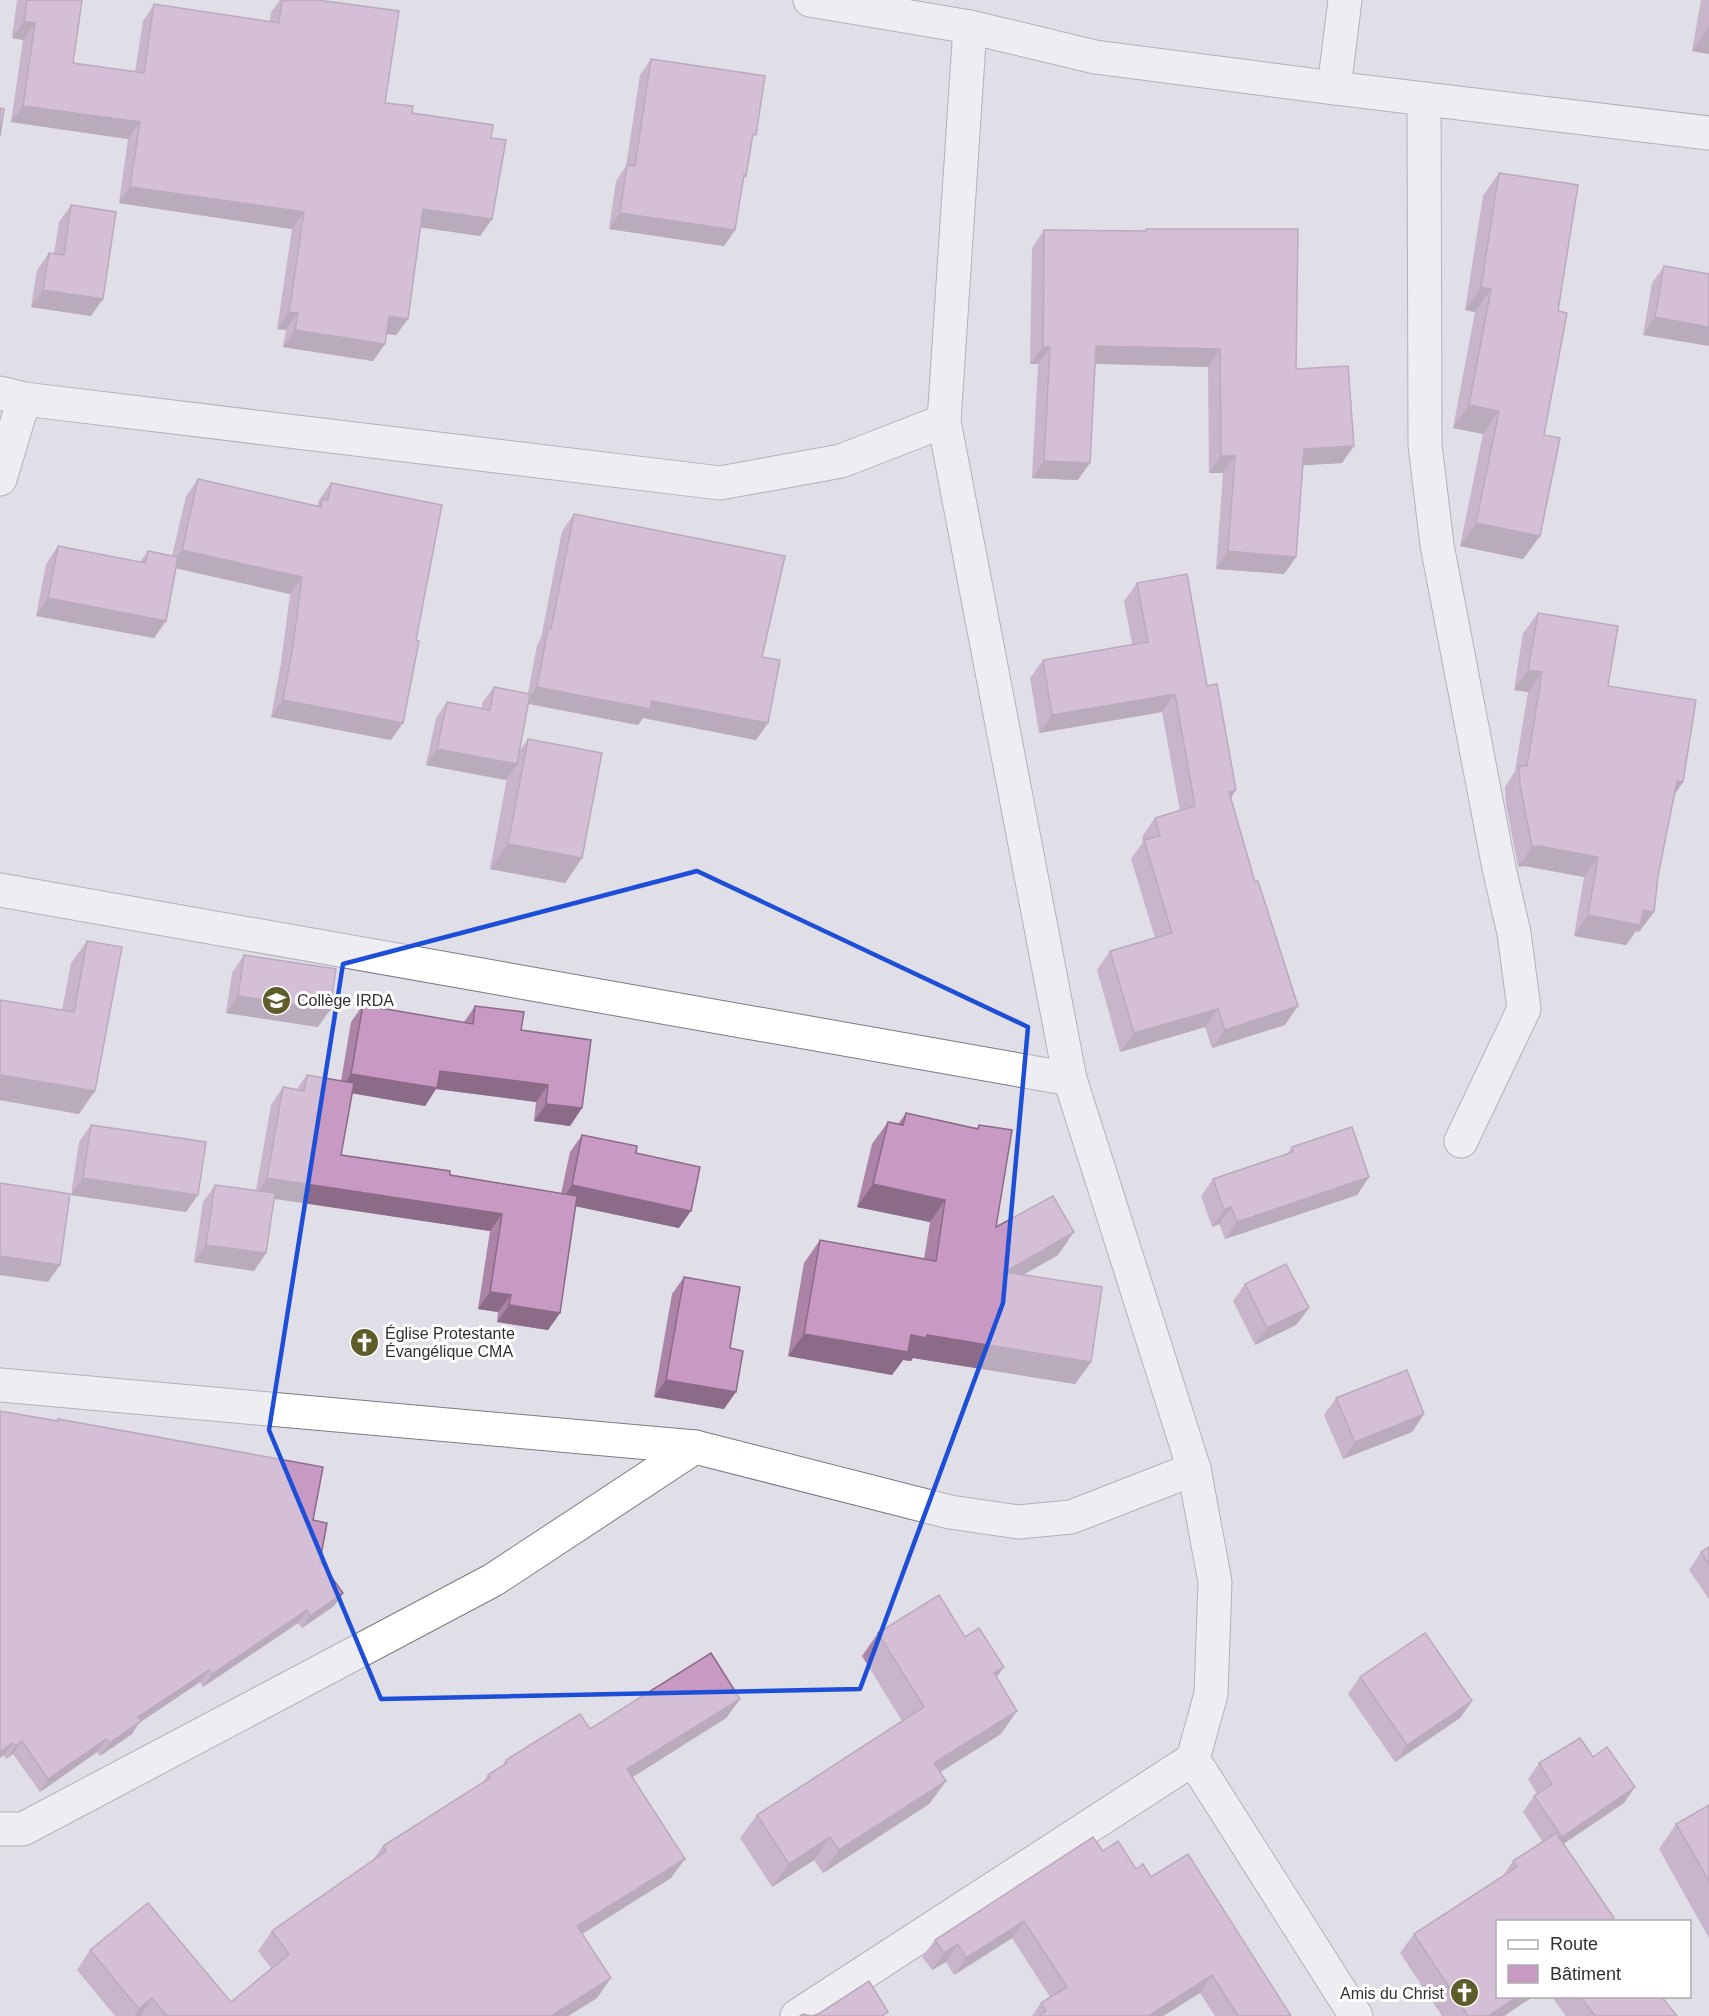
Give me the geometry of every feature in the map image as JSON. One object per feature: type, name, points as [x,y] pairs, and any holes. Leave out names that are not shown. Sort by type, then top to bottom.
[{"type":"street","points":[[810,0],[970,27],[1095,57],[1709,133]]},
{"type":"street","points":[[1334,88],[1345,0]]},
{"type":"street","points":[[797,2016],[1193,1759],[1211,1695],[1215,1582],[1194,1469],[1070,1079],[944,421],[970,27]]},
{"type":"street","points":[[1424,99],[1425,445],[1437,545],[1499,868],[1515,933],[1524,1009],[1461,1141]]},
{"type":"street","points":[[0,479],[12,396],[720,483],[841,461],[944,421]]},
{"type":"street","points":[[0,890],[1070,1079]]},
{"type":"street","points":[[0,1385],[695,1447],[950,1512],[1018,1522],[1071,1517],[1194,1469]]},
{"type":"street","points":[[0,1829],[23,1829],[493,1580],[695,1447]]},
{"type":"street","points":[[1193,1759],[1356,2016]]},
{"type":"highlighted area","points":[[697,871],[1028,1027],[1003,1303],[860,1689],[381,1699],[269,1430],[343,964]]},
{"type":"building","points":[[27,0],[82,0],[73,63],[144,73],[154,4],[279,23],[282,0],[317,0],[399,11],[385,103],[413,106],[412,113],[493,125],[491,138],[506,140],[492,219],[423,209],[408,319],[389,316],[385,344],[295,330],[298,313],[289,312],[304,212],[130,187],[140,122],[23,106],[35,23],[24,21]]},
{"type":"building","points":[[651,59],[765,76],[756,135],[753,134],[735,230],[620,213],[627,165],[635,166]]},
{"type":"building","points":[[0,108],[4,109],[0,136]]},
{"type":"building","points":[[1499,173],[1578,185],[1558,311],[1567,313],[1544,435],[1560,438],[1540,536],[1476,523],[1499,411],[1469,405],[1491,289],[1481,287]]},
{"type":"building","points":[[71,205],[116,212],[103,299],[43,290],[49,253],[64,255]]},
{"type":"building","points":[[1146,229],[1298,229],[1296,369],[1348,366],[1354,446],[1304,449],[1296,557],[1228,551],[1235,456],[1221,456],[1220,349],[1096,346],[1090,463],[1044,461],[1050,347],[1043,347],[1044,230],[1146,231]]},
{"type":"building","points":[[1664,266],[1709,274],[1709,327],[1655,317]]},
{"type":"building","points":[[198,479],[321,507],[322,499],[328,500],[331,483],[442,505],[416,640],[419,641],[403,723],[283,700],[302,577],[182,550]]},
{"type":"building","points":[[574,514],[785,556],[762,657],[780,660],[768,723],[651,701],[650,709],[537,687]]},
{"type":"building","points":[[58,546],[145,563],[148,551],[178,557],[166,621],[48,598]]},
{"type":"building","points":[[1187,574],[1207,686],[1217,684],[1236,790],[1229,792],[1255,882],[1258,881],[1298,1006],[1225,1030],[1218,1009],[1134,1033],[1110,951],[1172,933],[1144,840],[1160,836],[1155,818],[1195,806],[1175,694],[1052,715],[1043,660],[1148,642],[1137,583]]},
{"type":"building","points":[[1538,613],[1618,626],[1608,686],[1696,700],[1683,782],[1677,781],[1658,876],[1654,912],[1643,910],[1640,925],[1588,915],[1598,857],[1539,846],[1532,847],[1520,785],[1519,766],[1527,766],[1542,672],[1528,670]]},
{"type":"building","points":[[494,687],[530,694],[517,764],[437,749],[447,702],[490,710]]},
{"type":"building","points":[[528,739],[602,753],[582,858],[508,844]]},
{"type":"building","points":[[87,941],[122,947],[95,1091],[0,1075],[0,1000],[74,1012]]},
{"type":"building","points":[[244,955],[336,969],[330,1010],[238,996]]},
{"type":"building","points":[[363,1005],[473,1024],[475,1006],[524,1012],[521,1030],[591,1040],[582,1108],[546,1104],[548,1085],[440,1071],[437,1088],[351,1074]]},
{"type":"building","points":[[307,1075],[354,1083],[341,1155],[450,1171],[450,1175],[577,1196],[560,1313],[509,1305],[511,1295],[490,1292],[502,1214],[267,1178],[283,1087],[304,1091]]},
{"type":"building","points":[[906,1113],[978,1129],[979,1125],[1012,1130],[996,1227],[1053,1196],[1074,1232],[1005,1272],[1102,1287],[1091,1362],[927,1335],[927,1338],[911,1335],[908,1352],[804,1334],[820,1240],[936,1261],[945,1200],[873,1184],[888,1122],[903,1125]]},
{"type":"building","points":[[91,1125],[206,1142],[198,1195],[83,1178]]},
{"type":"building","points":[[1352,1127],[1369,1177],[1237,1222],[1231,1207],[1224,1210],[1213,1179],[1293,1152],[1292,1147]]},
{"type":"building","points":[[582,1135],[637,1146],[636,1153],[700,1167],[691,1211],[572,1185]]},
{"type":"building","points":[[0,1183],[70,1194],[60,1265],[0,1256]]},
{"type":"building","points":[[215,1185],[275,1193],[266,1253],[206,1245]]},
{"type":"building","points":[[1286,1264],[1309,1308],[1267,1328],[1245,1284]]},
{"type":"building","points":[[684,1277],[740,1287],[730,1348],[743,1351],[736,1392],[666,1380]]},
{"type":"building","points":[[1407,1370],[1424,1414],[1355,1442],[1336,1398]]},
{"type":"building","points":[[0,1411],[58,1421],[58,1419],[323,1467],[313,1520],[327,1523],[320,1561],[343,1593],[310,1616],[307,1610],[212,1674],[209,1670],[138,1717],[141,1721],[109,1743],[106,1739],[48,1779],[22,1741],[15,1746],[13,1743],[0,1752]]},
{"type":"building","points":[[1709,1547],[1709,1564],[1701,1552]]},
{"type":"building","points":[[939,1595],[965,1637],[979,1628],[1004,1667],[994,1673],[1017,1711],[934,1763],[946,1781],[839,1850],[830,1837],[789,1864],[757,1815],[924,1707],[878,1633]]},
{"type":"building","points":[[1425,1633],[1472,1701],[1407,1745],[1360,1677]]},
{"type":"building","points":[[711,1653],[740,1699],[627,1769],[685,1859],[577,1926],[611,1978],[551,2016],[167,2016],[152,1998],[139,2009],[90,1950],[148,1903],[231,2002],[289,1954],[272,1931],[386,1851],[383,1846],[490,1778],[488,1775],[507,1763],[506,1760],[580,1714],[590,1729]]},
{"type":"building","points":[[1580,1738],[1593,1757],[1607,1747],[1635,1787],[1562,1837],[1534,1796],[1552,1784],[1539,1763]]},
{"type":"building","points":[[1709,1805],[1709,1881],[1676,1824]]},
{"type":"building","points":[[1556,1833],[1614,1918],[1612,1920],[1496,1920],[1496,1998],[1515,1998],[1488,2016],[1468,2016],[1414,1934],[1517,1867],[1513,1861]]},
{"type":"building","points":[[1093,1837],[1103,1851],[1118,1841],[1136,1869],[1143,1864],[1151,1877],[1188,1854],[1291,2016],[1238,2016],[1212,1975],[1151,2016],[1038,2016],[1046,2011],[1041,2003],[1067,1987],[1024,1921],[966,1958],[958,1944],[944,1953],[935,1940]]},
{"type":"building","points":[[869,1981],[888,2012],[882,2016],[812,2016]]},
{"type":"building","points":[[1582,1998],[1663,1998],[1677,2016],[1595,2016]]},
{"type":"place","name":"Collège IRDA","points":[[276,1000]]},
{"type":"place","name":"Église Protestante Évangélique CMA","points":[[364,1342]]},
{"type":"place","name":"Amis du Christ","points":[[1465,1993]]}]
